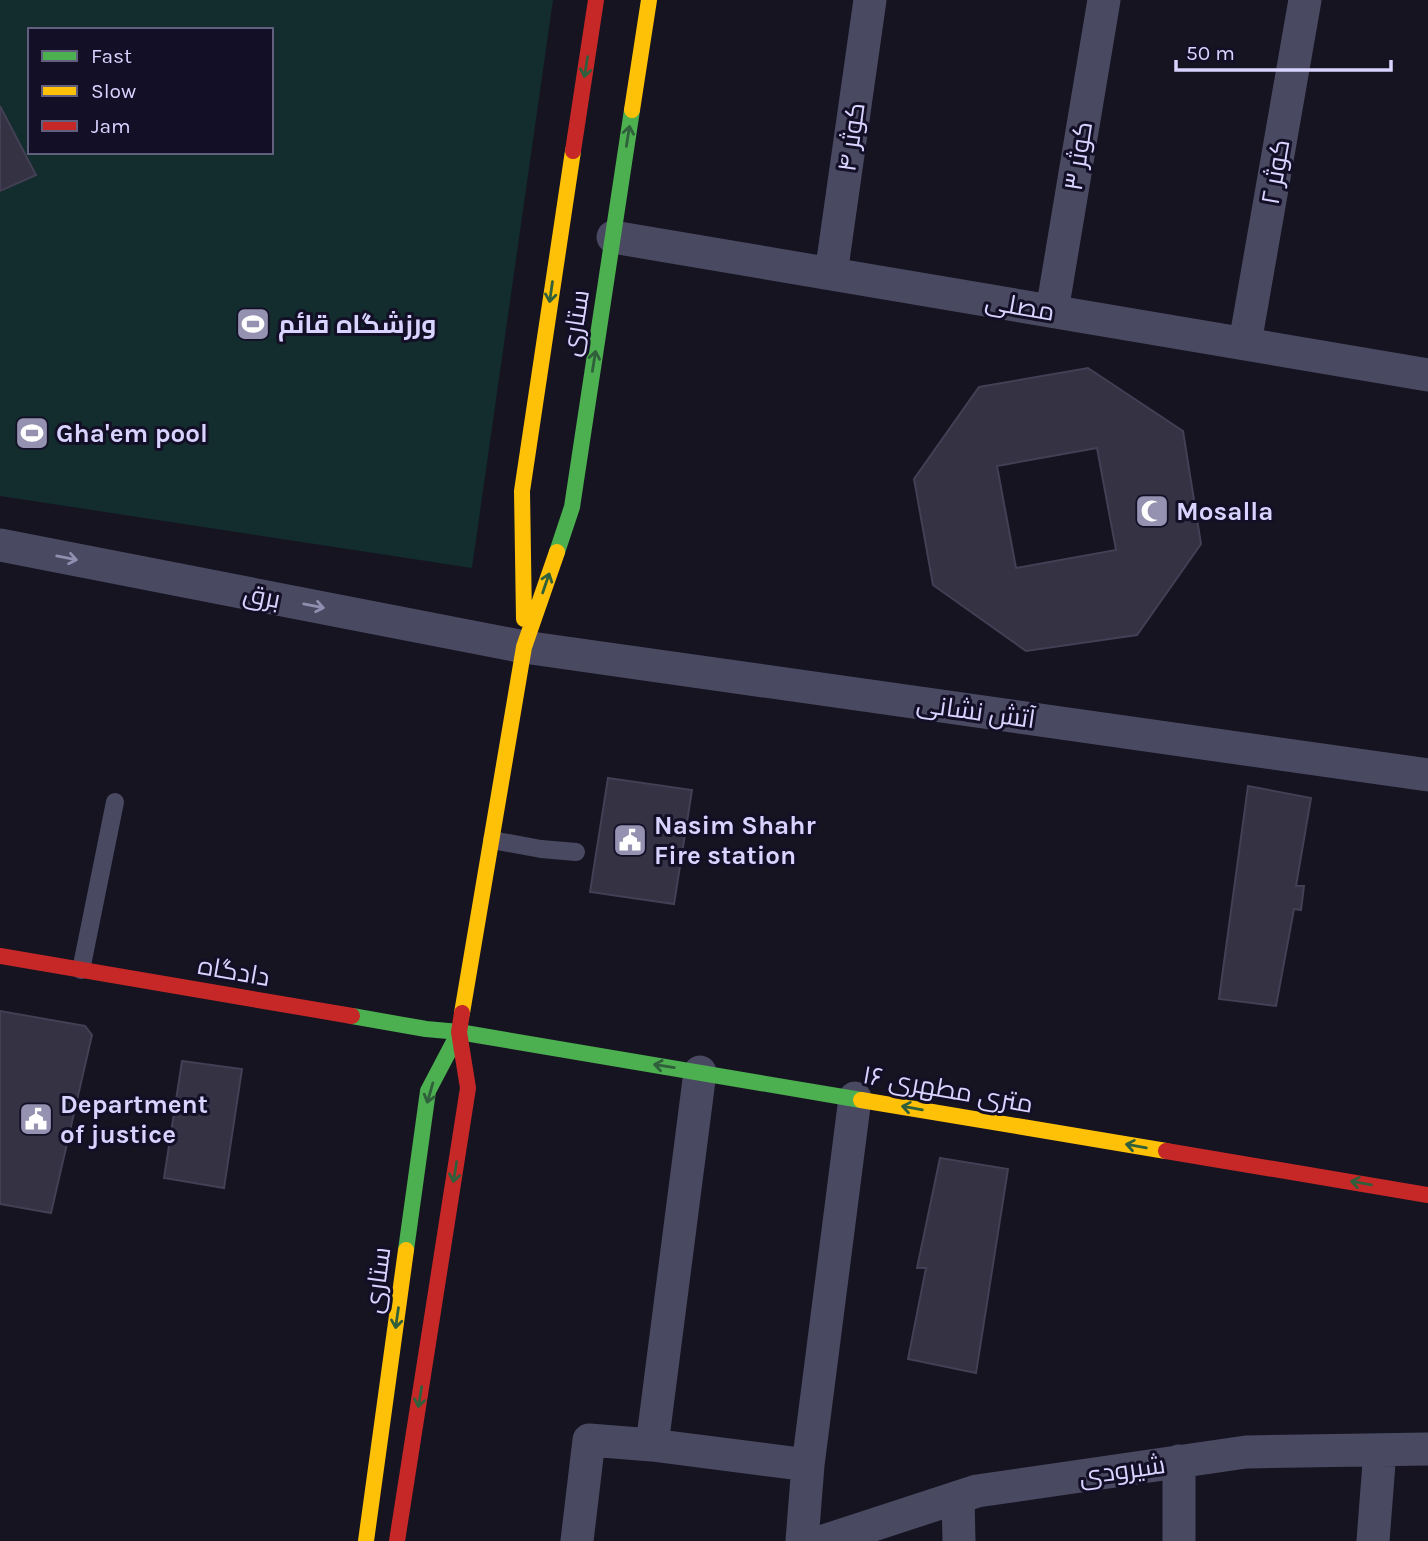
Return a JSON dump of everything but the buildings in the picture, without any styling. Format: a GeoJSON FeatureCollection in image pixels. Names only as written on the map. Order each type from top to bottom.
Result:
{"type":"FeatureCollection","features":[{"type":"Feature","properties":{"kind":"street","name":"ستاری"},"geometry":{"type":"LineString","coordinates":[[524,647],[522,492],[596,0]]}},
{"type":"Feature","properties":{"kind":"street","name":"ستاری"},"geometry":{"type":"LineString","coordinates":[[366,1541],[428,1091],[459,1032],[524,647],[572,507],[649,0]]}},
{"type":"Feature","properties":{"kind":"street","name":"کوثر ۴"},"geometry":{"type":"LineString","coordinates":[[831,274],[870,0]]}},
{"type":"Feature","properties":{"kind":"street","name":"کوثر ۳"},"geometry":{"type":"LineString","coordinates":[[1052,311],[1104,0]]}},
{"type":"Feature","properties":{"kind":"street","name":"کوثر ۲"},"geometry":{"type":"LineString","coordinates":[[1245,343],[1305,0]]}},
{"type":"Feature","properties":{"kind":"street","name":"مصلی"},"geometry":{"type":"LineString","coordinates":[[613,237],[1428,374]]}},
{"type":"Feature","properties":{"kind":"street","name":"برق"},"geometry":{"type":"LineString","coordinates":[[0,545],[524,647]]}},
{"type":"Feature","properties":{"kind":"street","name":"آتش نشانی"},"geometry":{"type":"LineString","coordinates":[[524,647],[1428,775]]}},
{"type":"Feature","properties":{"kind":"street","name":"دادگاه"},"geometry":{"type":"LineString","coordinates":[[0,956],[426,1029],[459,1032]]}},
{"type":"Feature","properties":{"kind":"street","name":"ستاری"},"geometry":{"type":"LineString","coordinates":[[397,1541],[468,1088],[459,1032]]}},
{"type":"Feature","properties":{"kind":"street","name":"۱۶ متری مطهری"},"geometry":{"type":"LineString","coordinates":[[459,1032],[1428,1195]]}},
{"type":"Feature","properties":{"kind":"street"},"geometry":{"type":"LineString","coordinates":[[652,1445],[700,1072]]}},
{"type":"Feature","properties":{"kind":"street"},"geometry":{"type":"LineString","coordinates":[[802,1541],[808,1465],[855,1098]]}},
{"type":"Feature","properties":{"kind":"street"},"geometry":{"type":"LineString","coordinates":[[577,1541],[589,1440],[652,1445],[808,1465]]}},
{"type":"Feature","properties":{"kind":"street","name":"شیرودی"},"geometry":{"type":"LineString","coordinates":[[824,1541],[977,1491],[1245,1452],[1428,1449]]}},
{"type":"Feature","properties":{"kind":"street"},"geometry":{"type":"LineString","coordinates":[[1373,1541],[1380,1450]]}},
{"type":"Feature","properties":{"kind":"street"},"geometry":{"type":"LineString","coordinates":[[1179,1461],[1179,1541]]}},
{"type":"Feature","properties":{"kind":"street"},"geometry":{"type":"LineString","coordinates":[[958,1497],[959,1541]]}},
{"type":"Feature","properties":{"kind":"lane"},"geometry":{"type":"LineString","coordinates":[[81,970],[115,802]]}},
{"type":"Feature","properties":{"kind":"lane"},"geometry":{"type":"LineString","coordinates":[[492,840],[576,852]]}},
{"type":"Feature","properties":{"kind":"green space","name":"ورزشگاه قائم"},"geometry":{"type":"Polygon","coordinates":[[[0,0],[553,0],[472,568],[0,496],[0,0]]]}},
{"type":"Feature","properties":{"kind":"traffic: fast"},"geometry":{"type":"LineString","coordinates":[[557,552],[572,507],[632,110]]}},
{"type":"Feature","properties":{"kind":"traffic: fast"},"geometry":{"type":"LineString","coordinates":[[352,1016],[861,1100]]}},
{"type":"Feature","properties":{"kind":"traffic: fast"},"geometry":{"type":"LineString","coordinates":[[406,1250],[428,1091],[459,1032]]}},
{"type":"Feature","properties":{"kind":"traffic: slow"},"geometry":{"type":"LineString","coordinates":[[632,110],[649,0]]}},
{"type":"Feature","properties":{"kind":"traffic: slow"},"geometry":{"type":"LineString","coordinates":[[524,619],[522,491],[573,151]]}},
{"type":"Feature","properties":{"kind":"traffic: slow"},"geometry":{"type":"LineString","coordinates":[[462,1013],[524,647],[557,552]]}},
{"type":"Feature","properties":{"kind":"traffic: slow"},"geometry":{"type":"LineString","coordinates":[[861,1100],[1166,1151]]}},
{"type":"Feature","properties":{"kind":"traffic: slow"},"geometry":{"type":"LineString","coordinates":[[366,1541],[406,1250]]}},
{"type":"Feature","properties":{"kind":"traffic: jam"},"geometry":{"type":"LineString","coordinates":[[573,151],[596,0]]}},
{"type":"Feature","properties":{"kind":"traffic: jam"},"geometry":{"type":"LineString","coordinates":[[0,956],[352,1016]]}},
{"type":"Feature","properties":{"kind":"traffic: jam"},"geometry":{"type":"LineString","coordinates":[[397,1541],[468,1088],[459,1032],[462,1013]]}},
{"type":"Feature","properties":{"kind":"traffic: jam"},"geometry":{"type":"LineString","coordinates":[[1166,1151],[1428,1195]]}},
{"type":"Feature","properties":{"kind":"place","name":"ورزشگاه قائم"},"geometry":{"type":"Point","coordinates":[253,324]}},
{"type":"Feature","properties":{"kind":"place","name":"Gha'em pool"},"geometry":{"type":"Point","coordinates":[32,433]}},
{"type":"Feature","properties":{"kind":"place","name":"Mosalla"},"geometry":{"type":"Point","coordinates":[1152,511]}},
{"type":"Feature","properties":{"kind":"place","name":"Nasim Shahr Fire station"},"geometry":{"type":"Point","coordinates":[630,840]}},
{"type":"Feature","properties":{"kind":"place","name":"Department of justice"},"geometry":{"type":"Point","coordinates":[36,1119]}}]}
